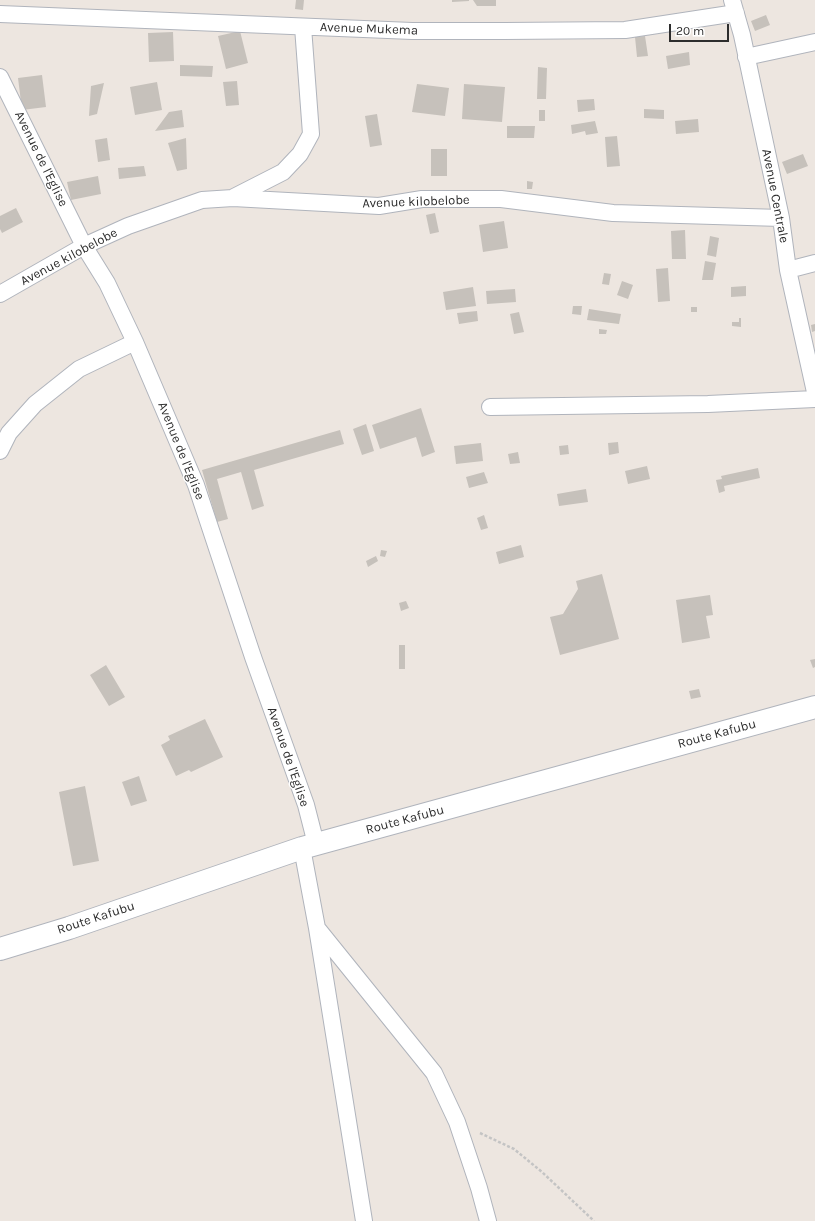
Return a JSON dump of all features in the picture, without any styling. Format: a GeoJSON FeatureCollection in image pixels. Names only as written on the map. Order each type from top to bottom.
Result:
{"type":"FeatureCollection","features":[{"type":"Feature","properties":{"kind":"main road","name":"Route Kafubu"},"geometry":{"type":"LineString","coordinates":[[0,949],[69,928],[309,846],[815,707]]}},
{"type":"Feature","properties":{"kind":"street","name":"Avenue Mukema"},"geometry":{"type":"LineString","coordinates":[[0,14],[412,31],[625,30],[734,6]]}},
{"type":"Feature","properties":{"kind":"street","name":"Avenue Centrale"},"geometry":{"type":"LineString","coordinates":[[734,6],[781,218],[788,270],[815,392]]}},
{"type":"Feature","properties":{"kind":"street"},"geometry":{"type":"LineString","coordinates":[[233,198],[283,172],[300,154],[311,134],[303,27]]}},
{"type":"Feature","properties":{"kind":"street"},"geometry":{"type":"LineString","coordinates":[[746,57],[815,42]]}},
{"type":"Feature","properties":{"kind":"street","name":"Avenue de l'Eglise"},"geometry":{"type":"LineString","coordinates":[[0,77],[7,105],[84,246],[107,283],[135,342],[196,485],[253,657],[306,805],[318,928],[364,1221]]}},
{"type":"Feature","properties":{"kind":"street","name":"Avenue kilobelobe"},"geometry":{"type":"LineString","coordinates":[[0,294],[84,246],[128,226],[202,200],[233,198],[378,206],[422,200],[501,199],[613,213],[781,218]]}},
{"type":"Feature","properties":{"kind":"street"},"geometry":{"type":"LineString","coordinates":[[788,270],[815,263]]}},
{"type":"Feature","properties":{"kind":"street"},"geometry":{"type":"LineString","coordinates":[[0,451],[9,433],[35,404],[78,369],[135,342]]}},
{"type":"Feature","properties":{"kind":"street"},"geometry":{"type":"LineString","coordinates":[[490,407],[708,404],[815,399]]}},
{"type":"Feature","properties":{"kind":"street"},"geometry":{"type":"LineString","coordinates":[[318,928],[434,1073],[456,1122],[479,1188],[488,1221]]}},
{"type":"Feature","properties":{"kind":"path"},"geometry":{"type":"LineString","coordinates":[[456,1122],[514,1149],[542,1172],[594,1221]]}},
{"type":"Feature","properties":{"kind":"building"},"geometry":{"type":"Polygon","coordinates":[[[296,0],[304,0],[303,10],[295,9],[296,0]]]}},
{"type":"Feature","properties":{"kind":"building"},"geometry":{"type":"Polygon","coordinates":[[[452,0],[469,0],[469,1],[452,2],[452,0]]]}},
{"type":"Feature","properties":{"kind":"building"},"geometry":{"type":"Polygon","coordinates":[[[473,0],[496,0],[496,6],[477,6],[473,0]]]}},
{"type":"Feature","properties":{"kind":"building"},"geometry":{"type":"Polygon","coordinates":[[[766,15],[770,25],[755,31],[751,21],[766,15]]]}},
{"type":"Feature","properties":{"kind":"building"},"geometry":{"type":"Polygon","coordinates":[[[240,31],[248,63],[226,69],[218,36],[240,31]]]}},
{"type":"Feature","properties":{"kind":"building"},"geometry":{"type":"Polygon","coordinates":[[[173,32],[174,61],[149,62],[148,33],[173,32]]]}},
{"type":"Feature","properties":{"kind":"building"},"geometry":{"type":"Polygon","coordinates":[[[645,36],[648,56],[637,57],[635,37],[645,36]]]}},
{"type":"Feature","properties":{"kind":"building"},"geometry":{"type":"Polygon","coordinates":[[[689,52],[690,65],[668,69],[666,56],[689,52]]]}},
{"type":"Feature","properties":{"kind":"building"},"geometry":{"type":"Polygon","coordinates":[[[180,65],[213,66],[212,77],[180,76],[180,65]]]}},
{"type":"Feature","properties":{"kind":"building"},"geometry":{"type":"Polygon","coordinates":[[[538,67],[547,68],[546,99],[537,99],[538,67]]]}},
{"type":"Feature","properties":{"kind":"building"},"geometry":{"type":"Polygon","coordinates":[[[42,75],[46,107],[22,110],[18,78],[42,75]]]}},
{"type":"Feature","properties":{"kind":"building"},"geometry":{"type":"Polygon","coordinates":[[[237,81],[239,105],[226,106],[223,82],[237,81]]]}},
{"type":"Feature","properties":{"kind":"building"},"geometry":{"type":"Polygon","coordinates":[[[157,82],[162,110],[135,115],[130,87],[157,82]]]}},
{"type":"Feature","properties":{"kind":"building"},"geometry":{"type":"Polygon","coordinates":[[[104,83],[97,114],[89,116],[91,86],[104,83]]]}},
{"type":"Feature","properties":{"kind":"building"},"geometry":{"type":"Polygon","coordinates":[[[417,84],[449,88],[445,116],[412,112],[417,84]]]}},
{"type":"Feature","properties":{"kind":"building"},"geometry":{"type":"Polygon","coordinates":[[[464,84],[505,87],[502,122],[462,119],[464,84]]]}},
{"type":"Feature","properties":{"kind":"building"},"geometry":{"type":"Polygon","coordinates":[[[594,99],[595,110],[578,112],[577,100],[594,99]]]}},
{"type":"Feature","properties":{"kind":"building"},"geometry":{"type":"Polygon","coordinates":[[[644,109],[664,110],[664,119],[644,118],[644,109]]]}},
{"type":"Feature","properties":{"kind":"building"},"geometry":{"type":"Polygon","coordinates":[[[182,110],[184,127],[155,131],[169,112],[182,110]]]}},
{"type":"Feature","properties":{"kind":"building"},"geometry":{"type":"Polygon","coordinates":[[[539,110],[545,110],[545,121],[539,121],[539,110]]]}},
{"type":"Feature","properties":{"kind":"building"},"geometry":{"type":"Polygon","coordinates":[[[377,114],[382,145],[370,147],[365,116],[377,114]]]}},
{"type":"Feature","properties":{"kind":"building"},"geometry":{"type":"Polygon","coordinates":[[[698,119],[699,132],[676,134],[675,121],[698,119]]]}},
{"type":"Feature","properties":{"kind":"building"},"geometry":{"type":"Polygon","coordinates":[[[595,121],[598,133],[586,135],[585,131],[572,134],[571,125],[595,121]]]}},
{"type":"Feature","properties":{"kind":"building"},"geometry":{"type":"Polygon","coordinates":[[[507,126],[535,126],[534,138],[507,138],[507,126]]]}},
{"type":"Feature","properties":{"kind":"building"},"geometry":{"type":"Polygon","coordinates":[[[617,136],[620,166],[607,167],[605,137],[617,136]]]}},
{"type":"Feature","properties":{"kind":"building"},"geometry":{"type":"Polygon","coordinates":[[[107,138],[110,160],[98,162],[95,140],[107,138]]]}},
{"type":"Feature","properties":{"kind":"building"},"geometry":{"type":"Polygon","coordinates":[[[186,138],[187,169],[177,171],[168,143],[186,138]]]}},
{"type":"Feature","properties":{"kind":"building"},"geometry":{"type":"Polygon","coordinates":[[[431,149],[447,149],[447,176],[431,176],[431,149]]]}},
{"type":"Feature","properties":{"kind":"building"},"geometry":{"type":"Polygon","coordinates":[[[803,154],[808,166],[787,174],[782,162],[803,154]]]}},
{"type":"Feature","properties":{"kind":"building"},"geometry":{"type":"Polygon","coordinates":[[[144,166],[146,176],[119,179],[118,168],[144,166]]]}},
{"type":"Feature","properties":{"kind":"building"},"geometry":{"type":"Polygon","coordinates":[[[98,176],[101,194],[71,200],[67,182],[98,176]]]}},
{"type":"Feature","properties":{"kind":"building"},"geometry":{"type":"Polygon","coordinates":[[[527,181],[533,182],[532,189],[527,189],[527,181]]]}},
{"type":"Feature","properties":{"kind":"building"},"geometry":{"type":"Polygon","coordinates":[[[16,208],[23,222],[2,233],[0,229],[0,216],[16,208]]]}},
{"type":"Feature","properties":{"kind":"building"},"geometry":{"type":"Polygon","coordinates":[[[435,213],[439,232],[430,234],[426,215],[435,213]]]}},
{"type":"Feature","properties":{"kind":"building"},"geometry":{"type":"Polygon","coordinates":[[[504,221],[508,248],[483,252],[479,225],[504,221]]]}},
{"type":"Feature","properties":{"kind":"building"},"geometry":{"type":"Polygon","coordinates":[[[685,230],[686,259],[672,259],[671,231],[685,230]]]}},
{"type":"Feature","properties":{"kind":"building"},"geometry":{"type":"Polygon","coordinates":[[[710,236],[719,238],[716,257],[707,255],[710,236]]]}},
{"type":"Feature","properties":{"kind":"building"},"geometry":{"type":"Polygon","coordinates":[[[705,261],[716,263],[713,280],[702,280],[705,261]]]}},
{"type":"Feature","properties":{"kind":"building"},"geometry":{"type":"Polygon","coordinates":[[[668,268],[670,301],[658,302],[656,269],[668,268]]]}},
{"type":"Feature","properties":{"kind":"building"},"geometry":{"type":"Polygon","coordinates":[[[604,273],[611,274],[609,285],[602,284],[604,273]]]}},
{"type":"Feature","properties":{"kind":"building"},"geometry":{"type":"Polygon","coordinates":[[[622,281],[633,285],[628,299],[617,295],[622,281]]]}},
{"type":"Feature","properties":{"kind":"building"},"geometry":{"type":"Polygon","coordinates":[[[746,286],[746,296],[731,297],[731,287],[746,286]]]}},
{"type":"Feature","properties":{"kind":"building"},"geometry":{"type":"Polygon","coordinates":[[[473,287],[476,306],[446,310],[443,292],[473,287]]]}},
{"type":"Feature","properties":{"kind":"building"},"geometry":{"type":"Polygon","coordinates":[[[515,289],[516,302],[487,304],[486,291],[515,289]]]}},
{"type":"Feature","properties":{"kind":"building"},"geometry":{"type":"Polygon","coordinates":[[[573,306],[582,306],[581,315],[572,314],[573,306]]]}},
{"type":"Feature","properties":{"kind":"building"},"geometry":{"type":"Polygon","coordinates":[[[691,307],[697,307],[697,312],[691,312],[691,307]]]}},
{"type":"Feature","properties":{"kind":"building"},"geometry":{"type":"Polygon","coordinates":[[[589,309],[621,314],[619,324],[587,320],[589,309]]]}},
{"type":"Feature","properties":{"kind":"building"},"geometry":{"type":"Polygon","coordinates":[[[477,311],[478,321],[459,324],[457,313],[477,311]]]}},
{"type":"Feature","properties":{"kind":"building"},"geometry":{"type":"Polygon","coordinates":[[[519,312],[524,332],[514,334],[510,314],[519,312]]]}},
{"type":"Feature","properties":{"kind":"building"},"geometry":{"type":"Polygon","coordinates":[[[739,318],[741,318],[741,327],[732,326],[732,322],[739,322],[739,318]]]}},
{"type":"Feature","properties":{"kind":"building"},"geometry":{"type":"Polygon","coordinates":[[[815,324],[815,331],[812,332],[811,325],[815,324]]]}},
{"type":"Feature","properties":{"kind":"building"},"geometry":{"type":"Polygon","coordinates":[[[599,329],[607,330],[606,334],[599,334],[599,329]]]}},
{"type":"Feature","properties":{"kind":"building"},"geometry":{"type":"Polygon","coordinates":[[[421,408],[435,452],[422,457],[416,437],[380,449],[372,425],[421,408]]]}},
{"type":"Feature","properties":{"kind":"building"},"geometry":{"type":"Polygon","coordinates":[[[366,424],[374,451],[362,455],[353,429],[366,424]]]}},
{"type":"Feature","properties":{"kind":"building"},"geometry":{"type":"Polygon","coordinates":[[[340,430],[344,444],[254,470],[264,506],[252,510],[241,472],[217,479],[228,519],[217,522],[202,470],[340,430]]]}},
{"type":"Feature","properties":{"kind":"building"},"geometry":{"type":"Polygon","coordinates":[[[618,442],[619,453],[609,455],[608,443],[618,442]]]}},
{"type":"Feature","properties":{"kind":"building"},"geometry":{"type":"Polygon","coordinates":[[[481,443],[483,461],[456,464],[454,446],[481,443]]]}},
{"type":"Feature","properties":{"kind":"building"},"geometry":{"type":"Polygon","coordinates":[[[568,445],[569,454],[560,455],[559,446],[568,445]]]}},
{"type":"Feature","properties":{"kind":"building"},"geometry":{"type":"Polygon","coordinates":[[[518,452],[520,463],[510,464],[508,454],[518,452]]]}},
{"type":"Feature","properties":{"kind":"building"},"geometry":{"type":"Polygon","coordinates":[[[647,466],[650,479],[628,484],[625,471],[647,466]]]}},
{"type":"Feature","properties":{"kind":"building"},"geometry":{"type":"Polygon","coordinates":[[[758,468],[760,478],[724,486],[725,491],[719,493],[716,480],[722,479],[721,476],[758,468]]]}},
{"type":"Feature","properties":{"kind":"building"},"geometry":{"type":"Polygon","coordinates":[[[484,472],[488,483],[469,488],[466,477],[484,472]]]}},
{"type":"Feature","properties":{"kind":"building"},"geometry":{"type":"Polygon","coordinates":[[[586,489],[588,502],[559,506],[557,494],[586,489]]]}},
{"type":"Feature","properties":{"kind":"building"},"geometry":{"type":"Polygon","coordinates":[[[484,515],[488,528],[481,530],[477,518],[484,515]]]}},
{"type":"Feature","properties":{"kind":"building"},"geometry":{"type":"Polygon","coordinates":[[[521,545],[524,557],[499,564],[496,552],[521,545]]]}},
{"type":"Feature","properties":{"kind":"building"},"geometry":{"type":"Polygon","coordinates":[[[381,550],[387,551],[385,557],[380,556],[381,550]]]}},
{"type":"Feature","properties":{"kind":"building"},"geometry":{"type":"Polygon","coordinates":[[[376,556],[378,561],[368,567],[366,561],[376,556]]]}},
{"type":"Feature","properties":{"kind":"building"},"geometry":{"type":"Polygon","coordinates":[[[602,574],[619,639],[560,655],[550,617],[563,614],[578,589],[576,581],[602,574]]]}},
{"type":"Feature","properties":{"kind":"building"},"geometry":{"type":"Polygon","coordinates":[[[710,595],[713,615],[706,616],[710,638],[682,643],[676,600],[710,595]]]}},
{"type":"Feature","properties":{"kind":"building"},"geometry":{"type":"Polygon","coordinates":[[[406,601],[409,608],[401,611],[399,603],[406,601]]]}},
{"type":"Feature","properties":{"kind":"building"},"geometry":{"type":"Polygon","coordinates":[[[399,645],[405,645],[405,669],[399,669],[399,645]]]}},
{"type":"Feature","properties":{"kind":"building"},"geometry":{"type":"Polygon","coordinates":[[[815,659],[815,667],[813,668],[810,660],[815,659]]]}},
{"type":"Feature","properties":{"kind":"building"},"geometry":{"type":"Polygon","coordinates":[[[106,665],[125,697],[109,706],[90,675],[106,665]]]}},
{"type":"Feature","properties":{"kind":"building"},"geometry":{"type":"Polygon","coordinates":[[[699,689],[701,697],[691,699],[689,691],[699,689]]]}},
{"type":"Feature","properties":{"kind":"building"},"geometry":{"type":"Polygon","coordinates":[[[205,719],[223,757],[191,772],[189,770],[176,776],[161,745],[170,740],[168,736],[205,719]]]}},
{"type":"Feature","properties":{"kind":"building"},"geometry":{"type":"Polygon","coordinates":[[[139,776],[147,801],[131,806],[122,782],[139,776]]]}},
{"type":"Feature","properties":{"kind":"building"},"geometry":{"type":"Polygon","coordinates":[[[85,786],[99,861],[73,866],[59,792],[85,786]]]}}]}
